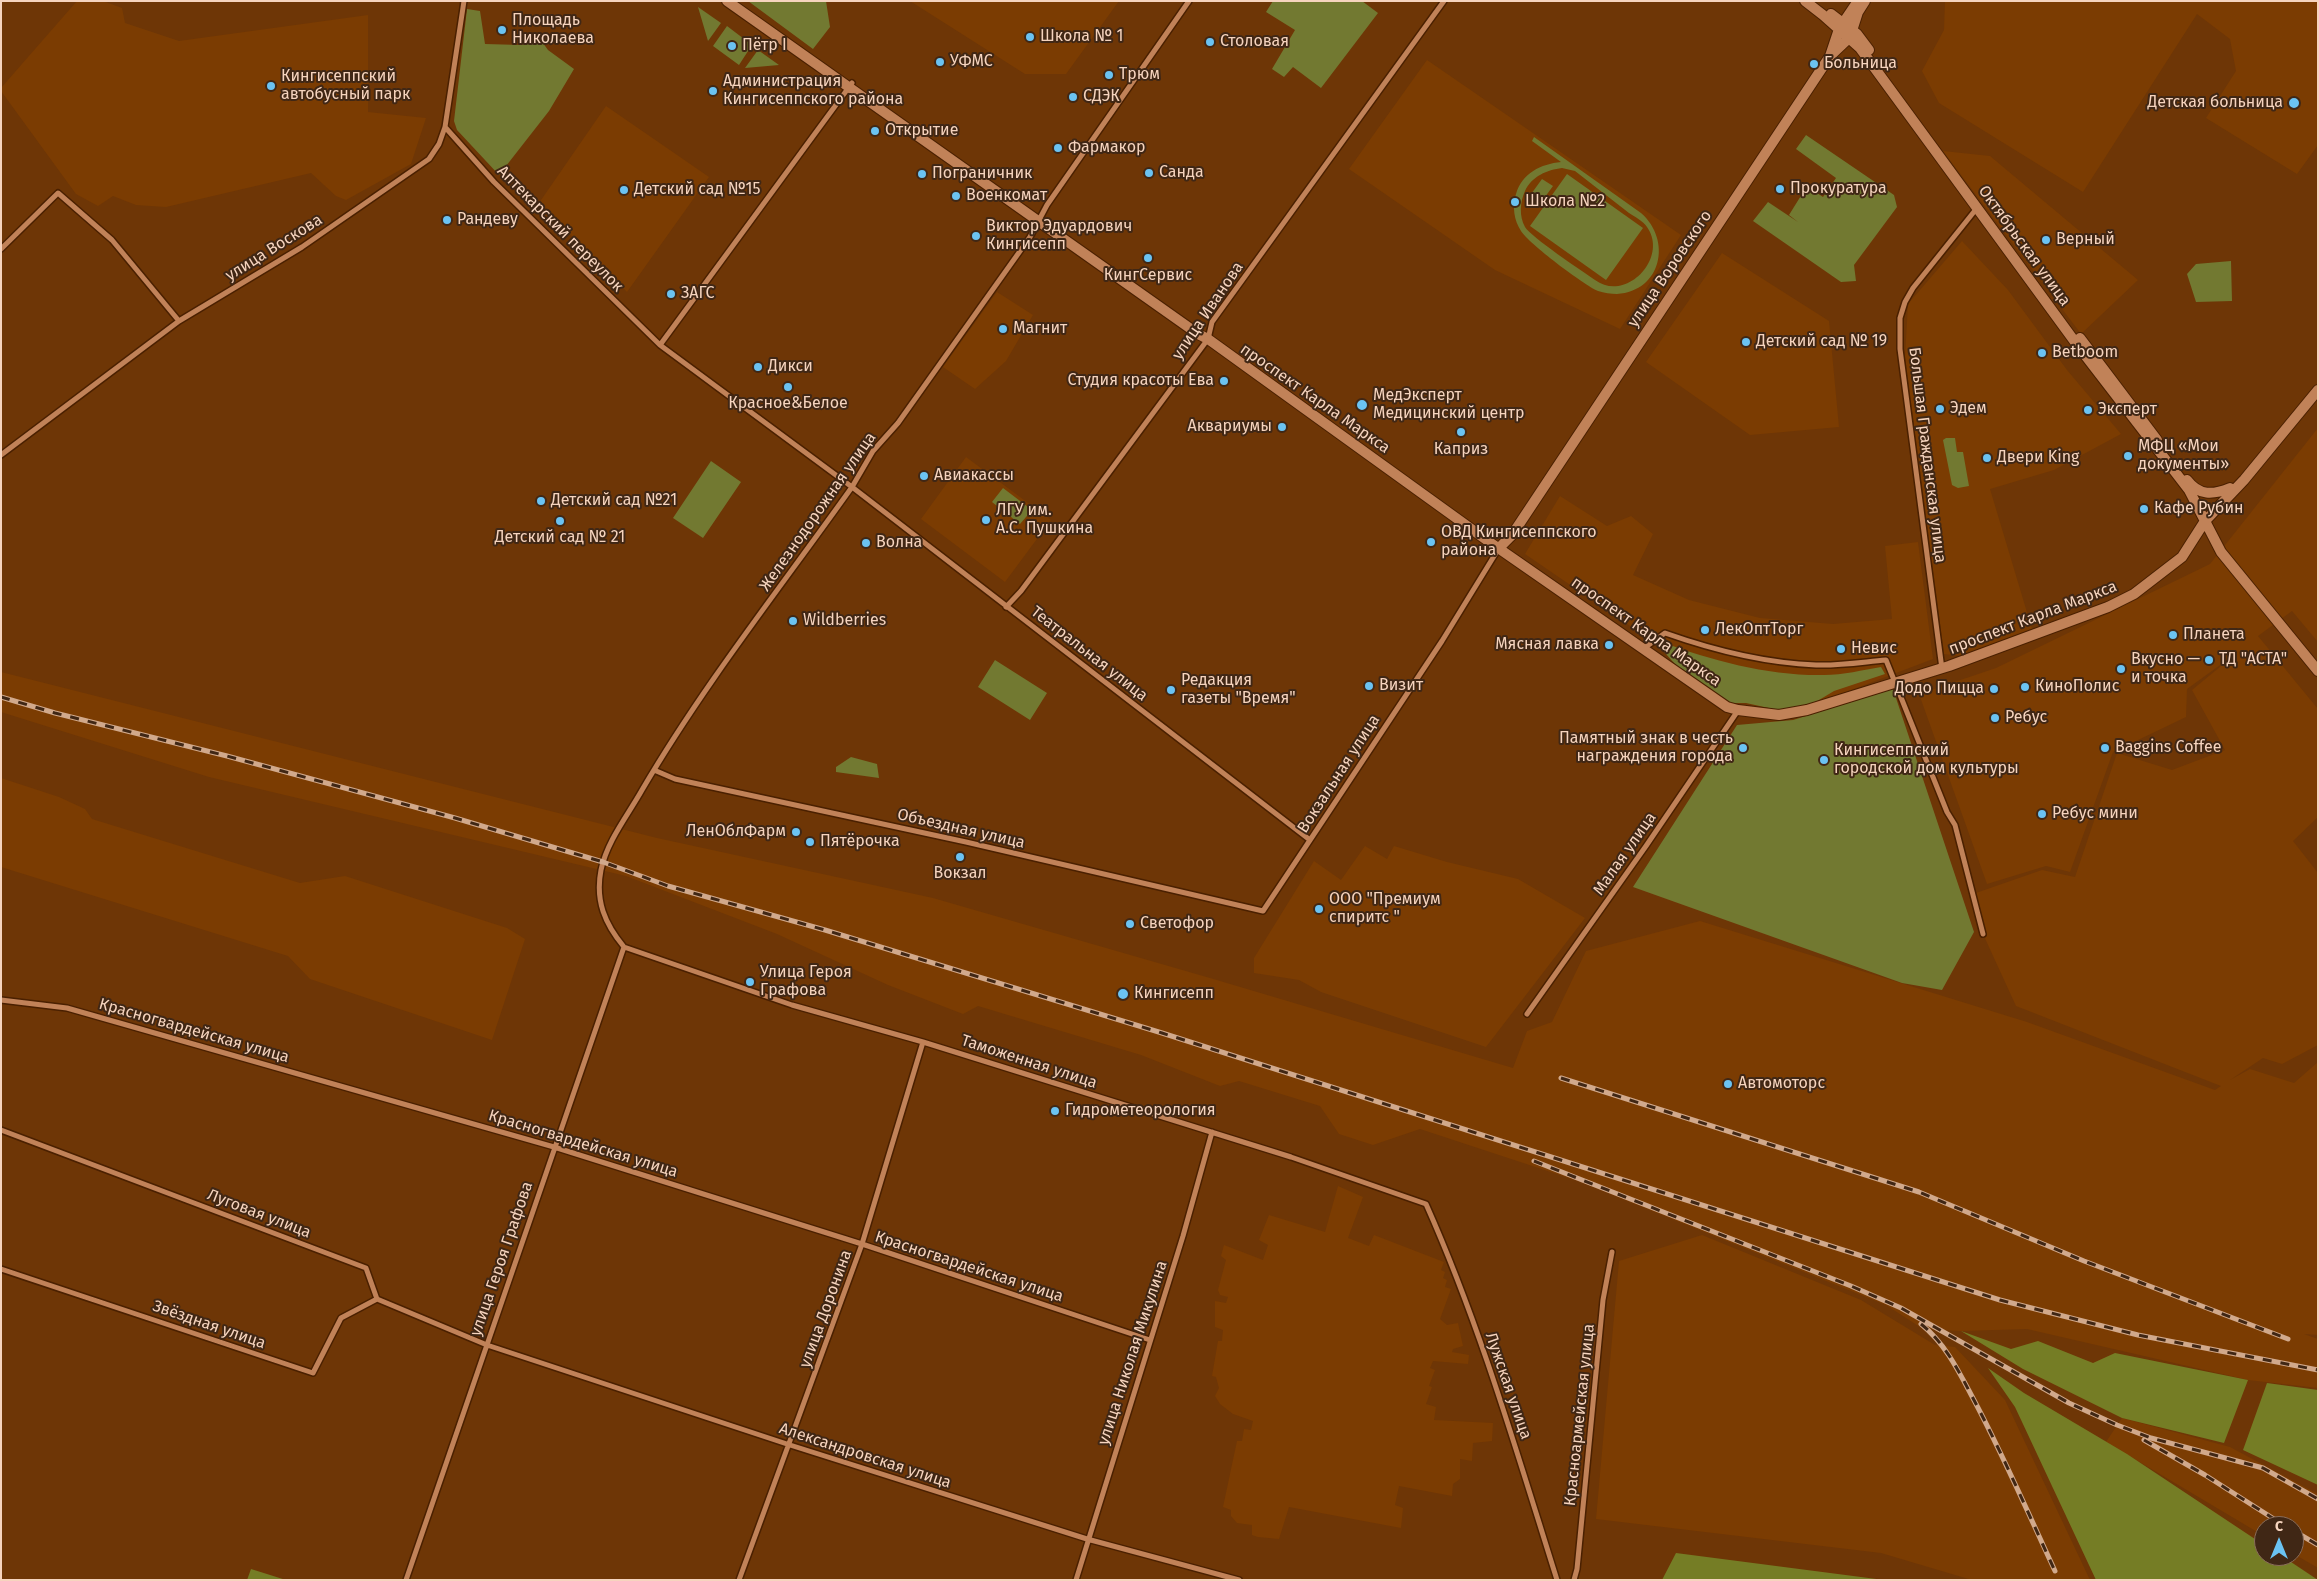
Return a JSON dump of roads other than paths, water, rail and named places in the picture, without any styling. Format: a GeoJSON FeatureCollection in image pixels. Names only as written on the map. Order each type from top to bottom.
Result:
{"type":"FeatureCollection","features":[{"type":"Feature","properties":{"kind":"main road","name":"проспект Карла Маркса"},"geometry":{"type":"LineString","coordinates":[[727,1],[851,85],[1727,706],[1779,714],[1807,710],[1942,666],[2108,607],[2134,594],[2182,558],[2204,519],[2244,480],[2318,390]]}},
{"type":"Feature","properties":{"kind":"main road"},"geometry":{"type":"LineString","coordinates":[[736,1],[851,85]]}},
{"type":"Feature","properties":{"kind":"main road","name":"Октябрьская улица"},"geometry":{"type":"LineString","coordinates":[[1805,1],[1846,30],[1860,48],[2100,376],[2189,490],[2221,552],[2318,671]]}},
{"type":"Feature","properties":{"kind":"main road"},"geometry":{"type":"LineString","coordinates":[[1814,1],[1846,30],[1857,34],[1945,156],[2190,484],[2194,488],[2215,494],[2230,488]]}},
{"type":"Feature","properties":{"kind":"main road","name":"улица Воровского"},"geometry":{"type":"LineString","coordinates":[[1501,546],[1512,535],[1830,56],[1846,30],[1858,1]]}},
{"type":"Feature","properties":{"kind":"main road"},"geometry":{"type":"LineString","coordinates":[[1846,30],[1866,1]]}},
{"type":"Feature","properties":{"kind":"main road"},"geometry":{"type":"LineString","coordinates":[[2204,519],[2318,384]]}},
{"type":"Feature","properties":{"kind":"street","name":"улица Воскова"},"geometry":{"type":"LineString","coordinates":[[1,455],[179,322],[302,248],[429,159],[439,144],[445,127],[464,1]]}},
{"type":"Feature","properties":{"kind":"street","name":"Железнодорожная улица"},"geometry":{"type":"LineString","coordinates":[[624,947],[609,929],[600,904],[601,873],[613,840],[654,770],[700,700],[852,487],[873,450],[898,423],[1030,237],[1039,219],[1189,1]]}},
{"type":"Feature","properties":{"kind":"street","name":"улица Иванова"},"geometry":{"type":"LineString","coordinates":[[1006,606],[1021,591],[1208,337],[1212,322],[1444,1]]}},
{"type":"Feature","properties":{"kind":"street"},"geometry":{"type":"LineString","coordinates":[[660,345],[851,85]]}},
{"type":"Feature","properties":{"kind":"street","name":"Аптекарский переулок"},"geometry":{"type":"LineString","coordinates":[[445,127],[494,182],[660,345],[852,487]]}},
{"type":"Feature","properties":{"kind":"street"},"geometry":{"type":"LineString","coordinates":[[1,249],[58,193],[112,240],[179,322]]}},
{"type":"Feature","properties":{"kind":"street","name":"Большая Гражданская улица"},"geometry":{"type":"LineString","coordinates":[[1942,666],[1900,349],[1900,318],[1913,288],[1977,208]]}},
{"type":"Feature","properties":{"kind":"street","name":"Театральная улица"},"geometry":{"type":"LineString","coordinates":[[852,487],[1310,840]]}},
{"type":"Feature","properties":{"kind":"street","name":"Вокзальная улица"},"geometry":{"type":"LineString","coordinates":[[1263,912],[1442,641],[1501,546]]}},
{"type":"Feature","properties":{"kind":"street"},"geometry":{"type":"LineString","coordinates":[[1644,648],[1665,633],[1697,644],[1755,658],[1817,665],[1886,660],[1947,812],[1955,825],[1983,934]]}},
{"type":"Feature","properties":{"kind":"street","name":"Малая улица"},"geometry":{"type":"LineString","coordinates":[[1527,1014],[1646,846],[1739,708]]}},
{"type":"Feature","properties":{"kind":"street","name":"Объездная улица"},"geometry":{"type":"LineString","coordinates":[[654,770],[675,779],[957,840],[1263,912]]}},
{"type":"Feature","properties":{"kind":"street","name":"Таможенная улица"},"geometry":{"type":"LineString","coordinates":[[624,947],[792,1005],[923,1042],[1212,1132],[1348,1176],[1426,1204]]}},
{"type":"Feature","properties":{"kind":"street","name":"улица Героя Графова"},"geometry":{"type":"LineString","coordinates":[[406,1580],[624,947]]}},
{"type":"Feature","properties":{"kind":"street","name":"Красногвардейская улица"},"geometry":{"type":"LineString","coordinates":[[1,1000],[67,1008],[554,1146],[862,1244],[1150,1340]]}},
{"type":"Feature","properties":{"kind":"street","name":"улица Доронина"},"geometry":{"type":"LineString","coordinates":[[739,1580],[862,1244],[923,1042]]}},
{"type":"Feature","properties":{"kind":"street","name":"Луговая улица"},"geometry":{"type":"LineString","coordinates":[[1,1130],[366,1268],[377,1300]]}},
{"type":"Feature","properties":{"kind":"street","name":"улица Николая Микулина"},"geometry":{"type":"LineString","coordinates":[[1076,1580],[1087,1539],[1183,1236],[1212,1132]]}},
{"type":"Feature","properties":{"kind":"street","name":"Лужская улица"},"geometry":{"type":"LineString","coordinates":[[1426,1204],[1452,1262],[1510,1431],[1557,1580]]}},
{"type":"Feature","properties":{"kind":"street","name":"Красноармейская улица"},"geometry":{"type":"LineString","coordinates":[[1574,1580],[1577,1569],[1603,1300],[1612,1252]]}},
{"type":"Feature","properties":{"kind":"street","name":"Звёздная улица"},"geometry":{"type":"LineString","coordinates":[[1,1269],[313,1373],[341,1318],[377,1300]]}},
{"type":"Feature","properties":{"kind":"street"},"geometry":{"type":"LineString","coordinates":[[377,1300],[486,1345]]}},
{"type":"Feature","properties":{"kind":"street","name":"Александровская улица"},"geometry":{"type":"LineString","coordinates":[[486,1345],[790,1445],[1087,1539],[1239,1580]]}},
{"type":"Feature","properties":{"kind":"railway"},"geometry":{"type":"LineString","coordinates":[[1,697],[55,713],[227,756],[455,818],[603,862],[668,886],[825,930],[1162,1033],[2000,1300],[2138,1335],[2318,1370]]}},
{"type":"Feature","properties":{"kind":"railway"},"geometry":{"type":"LineString","coordinates":[[1561,1078],[1919,1192],[2084,1261],[2288,1339]]}},
{"type":"Feature","properties":{"kind":"railway"},"geometry":{"type":"LineString","coordinates":[[1534,1161],[1851,1286],[1901,1308],[2069,1403],[2117,1425],[2151,1438],[2263,1468],[2318,1499]]}},
{"type":"Feature","properties":{"kind":"railway"},"geometry":{"type":"LineString","coordinates":[[1921,1324],[1946,1351],[1964,1381],[1996,1444],[2055,1571]]}},
{"type":"Feature","properties":{"kind":"railway"},"geometry":{"type":"LineString","coordinates":[[2144,1440],[2205,1475],[2269,1516]]}},
{"type":"Feature","properties":{"kind":"railway"},"geometry":{"type":"LineString","coordinates":[[2304,1537],[2318,1545]]}},
{"type":"Feature","properties":{"kind":"place","name":"Площадь Николаева"},"geometry":{"type":"Point","coordinates":[502,30]}},
{"type":"Feature","properties":{"kind":"place","name":"Школа № 1"},"geometry":{"type":"Point","coordinates":[1030,37]}},
{"type":"Feature","properties":{"kind":"place","name":"Столовая"},"geometry":{"type":"Point","coordinates":[1210,42]}},
{"type":"Feature","properties":{"kind":"place","name":"Пётр I"},"geometry":{"type":"Point","coordinates":[732,46]}},
{"type":"Feature","properties":{"kind":"place","name":"УФМС"},"geometry":{"type":"Point","coordinates":[940,62]}},
{"type":"Feature","properties":{"kind":"place","name":"Больница"},"geometry":{"type":"Point","coordinates":[1814,64]}},
{"type":"Feature","properties":{"kind":"place","name":"Трюм"},"geometry":{"type":"Point","coordinates":[1109,75]}},
{"type":"Feature","properties":{"kind":"place","name":"Кингисеппский автобусный парк"},"geometry":{"type":"Point","coordinates":[271,86]}},
{"type":"Feature","properties":{"kind":"place","name":"Администрация Кингисеппского района"},"geometry":{"type":"Point","coordinates":[713,91]}},
{"type":"Feature","properties":{"kind":"place","name":"СДЭК"},"geometry":{"type":"Point","coordinates":[1073,97]}},
{"type":"Feature","properties":{"kind":"place","name":"Детская больница"},"geometry":{"type":"Point","coordinates":[2294,103]}},
{"type":"Feature","properties":{"kind":"place","name":"Открытие"},"geometry":{"type":"Point","coordinates":[875,131]}},
{"type":"Feature","properties":{"kind":"place","name":"Фармакор"},"geometry":{"type":"Point","coordinates":[1058,148]}},
{"type":"Feature","properties":{"kind":"place","name":"Санда"},"geometry":{"type":"Point","coordinates":[1149,173]}},
{"type":"Feature","properties":{"kind":"place","name":"Пограничник"},"geometry":{"type":"Point","coordinates":[922,174]}},
{"type":"Feature","properties":{"kind":"place","name":"Прокуратура"},"geometry":{"type":"Point","coordinates":[1780,189]}},
{"type":"Feature","properties":{"kind":"place","name":"Детский сад №15"},"geometry":{"type":"Point","coordinates":[624,190]}},
{"type":"Feature","properties":{"kind":"place","name":"Военкомат"},"geometry":{"type":"Point","coordinates":[956,196]}},
{"type":"Feature","properties":{"kind":"place","name":"Школа №2"},"geometry":{"type":"Point","coordinates":[1515,202]}},
{"type":"Feature","properties":{"kind":"place","name":"Рандеву"},"geometry":{"type":"Point","coordinates":[447,220]}},
{"type":"Feature","properties":{"kind":"place","name":"Виктор Эдуардович Кингисепп"},"geometry":{"type":"Point","coordinates":[976,236]}},
{"type":"Feature","properties":{"kind":"place","name":"Верный"},"geometry":{"type":"Point","coordinates":[2046,240]}},
{"type":"Feature","properties":{"kind":"place","name":"КингСервис"},"geometry":{"type":"Point","coordinates":[1148,258]}},
{"type":"Feature","properties":{"kind":"place","name":"ЗАГС"},"geometry":{"type":"Point","coordinates":[671,294]}},
{"type":"Feature","properties":{"kind":"place","name":"Магнит"},"geometry":{"type":"Point","coordinates":[1003,329]}},
{"type":"Feature","properties":{"kind":"place","name":"Детский сад № 19"},"geometry":{"type":"Point","coordinates":[1746,342]}},
{"type":"Feature","properties":{"kind":"place","name":"Betboom"},"geometry":{"type":"Point","coordinates":[2042,353]}},
{"type":"Feature","properties":{"kind":"place","name":"Дикси"},"geometry":{"type":"Point","coordinates":[758,367]}},
{"type":"Feature","properties":{"kind":"place","name":"Студия красоты Ева"},"geometry":{"type":"Point","coordinates":[1224,381]}},
{"type":"Feature","properties":{"kind":"place","name":"Красное&Белое"},"geometry":{"type":"Point","coordinates":[788,387]}},
{"type":"Feature","properties":{"kind":"place","name":"МедЭксперт Медицинский центр"},"geometry":{"type":"Point","coordinates":[1362,405]}},
{"type":"Feature","properties":{"kind":"place","name":"Эдем"},"geometry":{"type":"Point","coordinates":[1940,409]}},
{"type":"Feature","properties":{"kind":"place","name":"Эксперт"},"geometry":{"type":"Point","coordinates":[2088,410]}},
{"type":"Feature","properties":{"kind":"place","name":"Аквариумы"},"geometry":{"type":"Point","coordinates":[1282,427]}},
{"type":"Feature","properties":{"kind":"place","name":"Каприз"},"geometry":{"type":"Point","coordinates":[1461,432]}},
{"type":"Feature","properties":{"kind":"place","name":"МФЦ «Мои документы»"},"geometry":{"type":"Point","coordinates":[2128,456]}},
{"type":"Feature","properties":{"kind":"place","name":"Двери King"},"geometry":{"type":"Point","coordinates":[1987,458]}},
{"type":"Feature","properties":{"kind":"place","name":"Авиакассы"},"geometry":{"type":"Point","coordinates":[924,476]}},
{"type":"Feature","properties":{"kind":"place","name":"Детский сад №21"},"geometry":{"type":"Point","coordinates":[541,501]}},
{"type":"Feature","properties":{"kind":"place","name":"Кафе Рубин"},"geometry":{"type":"Point","coordinates":[2144,509]}},
{"type":"Feature","properties":{"kind":"place","name":"ЛГУ им. А.С. Пушкина"},"geometry":{"type":"Point","coordinates":[986,520]}},
{"type":"Feature","properties":{"kind":"place","name":"Детский сад № 21"},"geometry":{"type":"Point","coordinates":[560,521]}},
{"type":"Feature","properties":{"kind":"place","name":"ОВД Кингисеппского района"},"geometry":{"type":"Point","coordinates":[1431,542]}},
{"type":"Feature","properties":{"kind":"place","name":"Волна"},"geometry":{"type":"Point","coordinates":[866,543]}},
{"type":"Feature","properties":{"kind":"place","name":"Wildberries"},"geometry":{"type":"Point","coordinates":[793,621]}},
{"type":"Feature","properties":{"kind":"place","name":"ЛекОптТорг"},"geometry":{"type":"Point","coordinates":[1705,630]}},
{"type":"Feature","properties":{"kind":"place","name":"Планета"},"geometry":{"type":"Point","coordinates":[2173,635]}},
{"type":"Feature","properties":{"kind":"place","name":"Мясная лавка"},"geometry":{"type":"Point","coordinates":[1609,645]}},
{"type":"Feature","properties":{"kind":"place","name":"Невис"},"geometry":{"type":"Point","coordinates":[1841,649]}},
{"type":"Feature","properties":{"kind":"place","name":"ТД \"АСТА\""},"geometry":{"type":"Point","coordinates":[2209,660]}},
{"type":"Feature","properties":{"kind":"place","name":"Вкусно — и точка"},"geometry":{"type":"Point","coordinates":[2121,669]}},
{"type":"Feature","properties":{"kind":"place","name":"Визит"},"geometry":{"type":"Point","coordinates":[1369,686]}},
{"type":"Feature","properties":{"kind":"place","name":"КиноПолис"},"geometry":{"type":"Point","coordinates":[2025,687]}},
{"type":"Feature","properties":{"kind":"place","name":"Додо Пицца"},"geometry":{"type":"Point","coordinates":[1994,689]}},
{"type":"Feature","properties":{"kind":"place","name":"Редакция газеты \"Время\""},"geometry":{"type":"Point","coordinates":[1171,690]}},
{"type":"Feature","properties":{"kind":"place","name":"Ребус"},"geometry":{"type":"Point","coordinates":[1995,718]}},
{"type":"Feature","properties":{"kind":"place","name":"Памятный знак в честь награждения города"},"geometry":{"type":"Point","coordinates":[1743,748]}},
{"type":"Feature","properties":{"kind":"place","name":"Baggins Coffee"},"geometry":{"type":"Point","coordinates":[2105,748]}},
{"type":"Feature","properties":{"kind":"place","name":"Кингисеппский городской дом культуры"},"geometry":{"type":"Point","coordinates":[1824,760]}},
{"type":"Feature","properties":{"kind":"place","name":"Ребус мини"},"geometry":{"type":"Point","coordinates":[2042,814]}},
{"type":"Feature","properties":{"kind":"place","name":"ЛенОблФарм"},"geometry":{"type":"Point","coordinates":[796,832]}},
{"type":"Feature","properties":{"kind":"place","name":"Пятёрочка"},"geometry":{"type":"Point","coordinates":[810,842]}},
{"type":"Feature","properties":{"kind":"place","name":"Вокзал"},"geometry":{"type":"Point","coordinates":[960,857]}},
{"type":"Feature","properties":{"kind":"place","name":"ООО \"Премиум спиритс \""},"geometry":{"type":"Point","coordinates":[1319,909]}},
{"type":"Feature","properties":{"kind":"place","name":"Светофор"},"geometry":{"type":"Point","coordinates":[1130,924]}},
{"type":"Feature","properties":{"kind":"place","name":"Улица Героя Графова"},"geometry":{"type":"Point","coordinates":[750,982]}},
{"type":"Feature","properties":{"kind":"place","name":"Кингисепп"},"geometry":{"type":"Point","coordinates":[1123,994]}},
{"type":"Feature","properties":{"kind":"place","name":"Автомоторс"},"geometry":{"type":"Point","coordinates":[1728,1084]}},
{"type":"Feature","properties":{"kind":"place","name":"Гидрометеорология"},"geometry":{"type":"Point","coordinates":[1055,1111]}}]}
